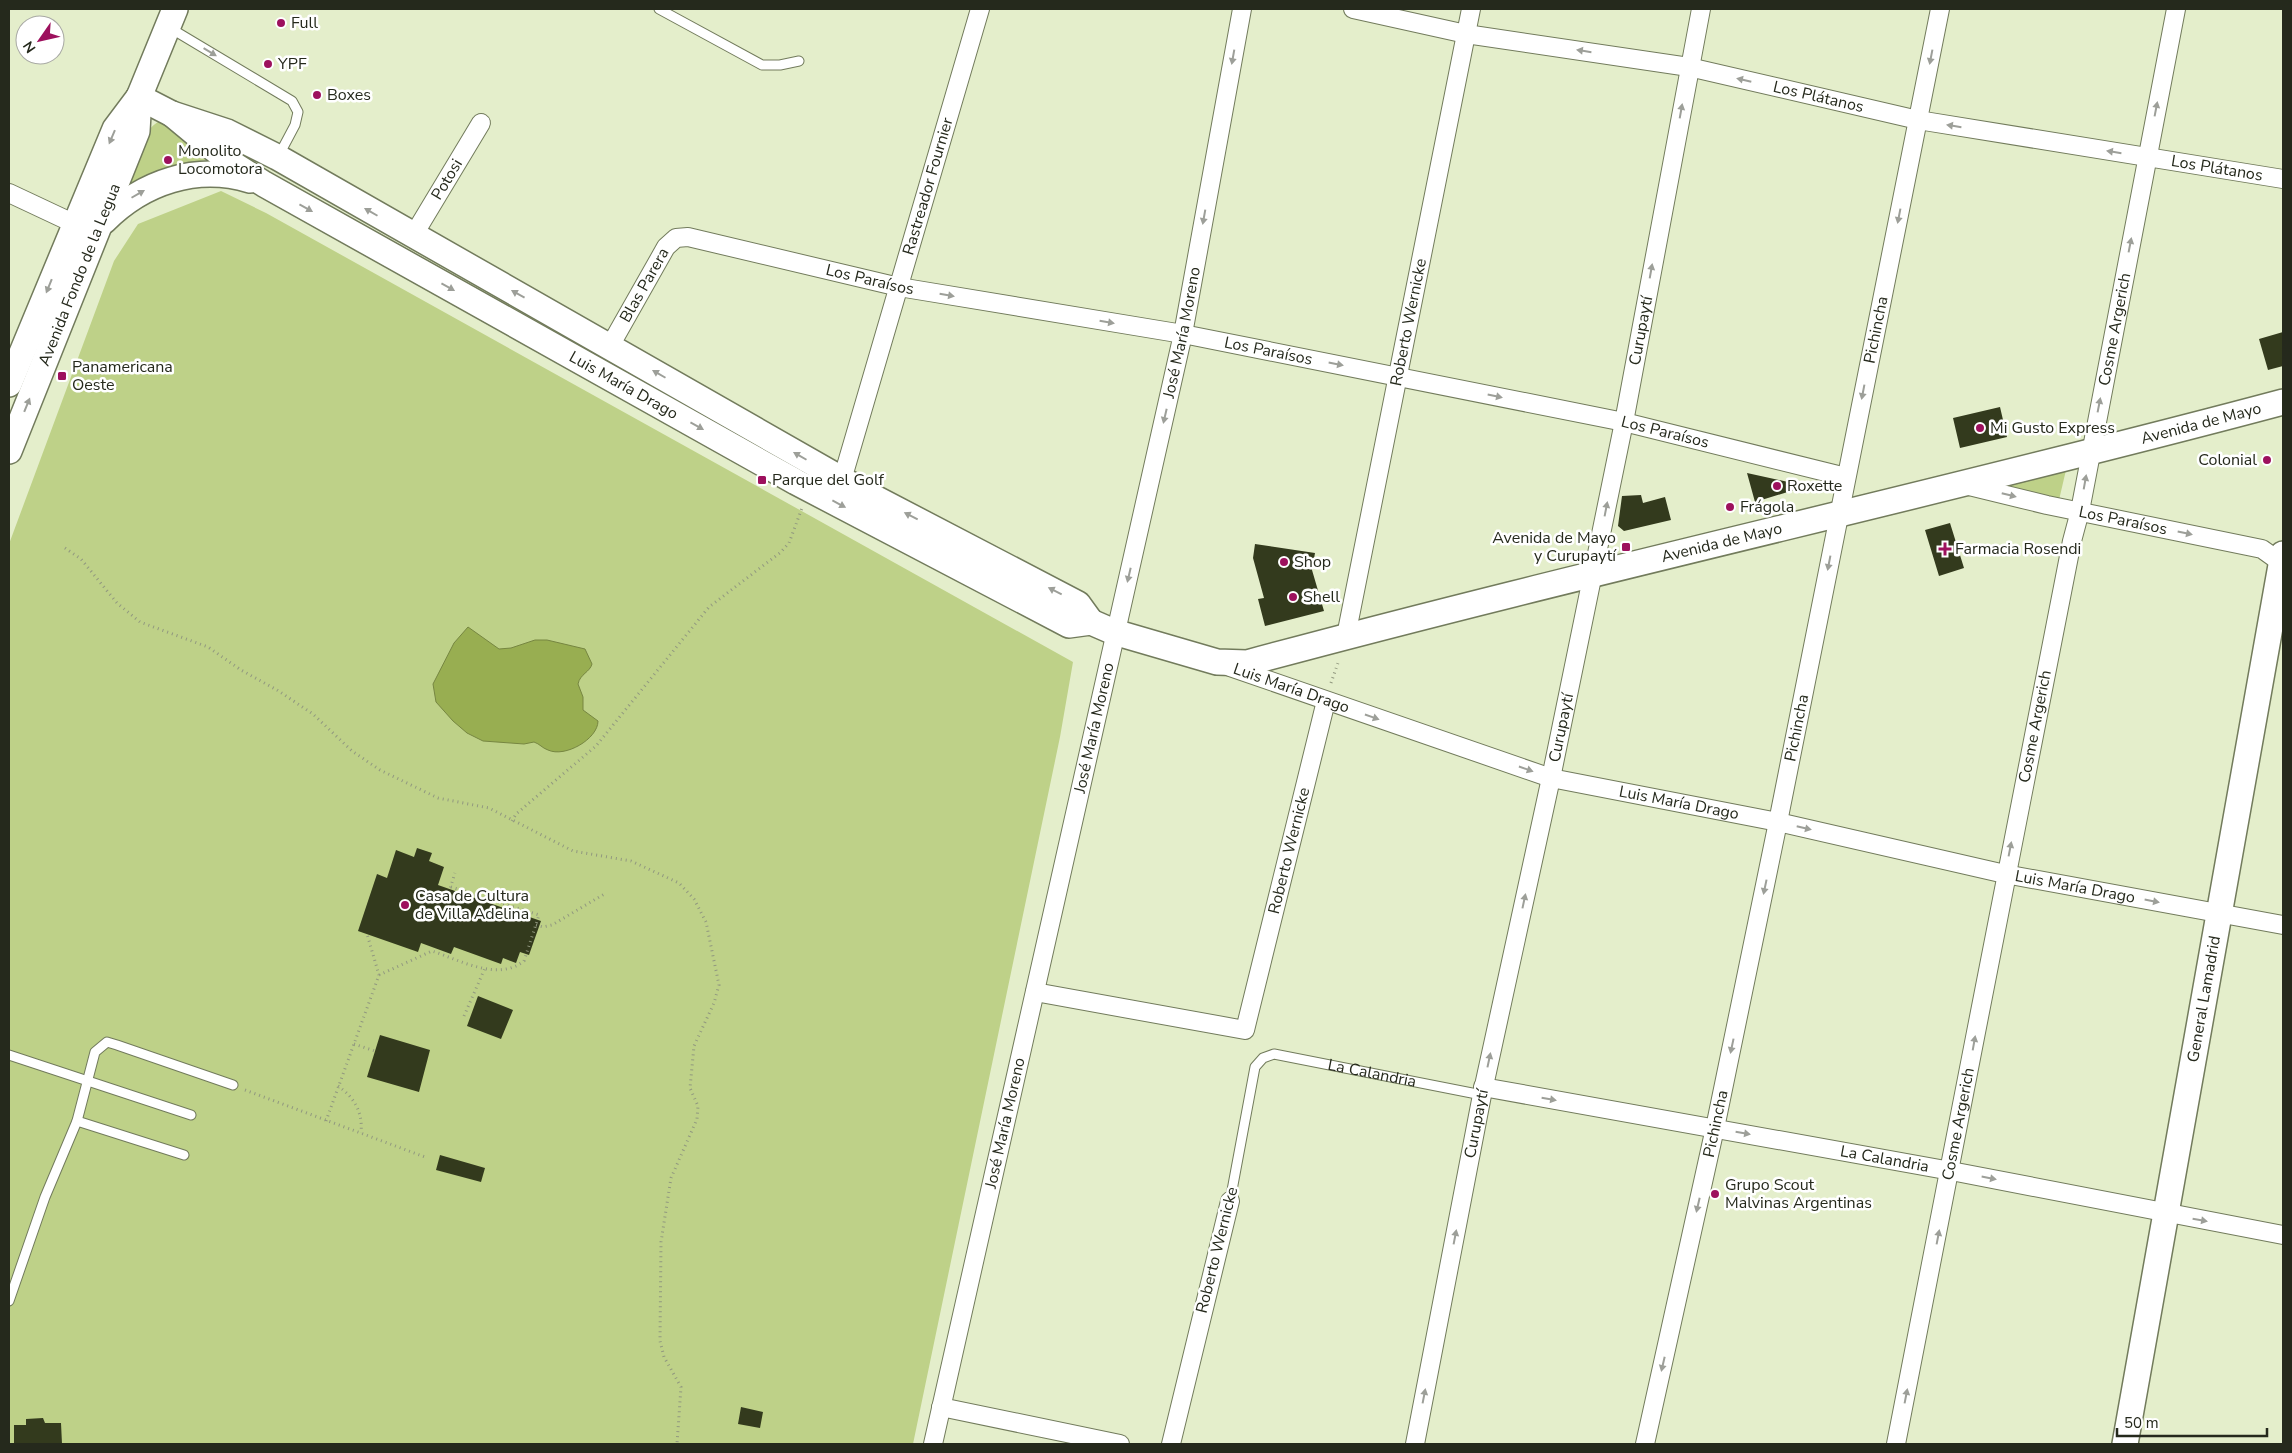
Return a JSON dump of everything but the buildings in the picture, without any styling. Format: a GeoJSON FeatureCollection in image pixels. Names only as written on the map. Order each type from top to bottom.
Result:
{"type":"FeatureCollection","features":[{"type":"Feature","properties":{"kind":"main road","name":"Avenida Fondo de la Legua"},"geometry":{"type":"LineString","coordinates":[[9,384],[116,129],[140,97],[171,18]]}},
{"type":"Feature","properties":{"kind":"main road","name":"Avenida Fondo de la Legua"},"geometry":{"type":"LineString","coordinates":[[9,451],[137,131],[140,97]]}},
{"type":"Feature","properties":{"kind":"main road","name":"Luis María Drago"},"geometry":{"type":"LineString","coordinates":[[140,97],[172,114],[227,132],[277,157],[842,480],[1078,604],[1091,622],[1114,632],[1217,662]]}},
{"type":"Feature","properties":{"kind":"main road","name":"Luis María Drago"},"geometry":{"type":"LineString","coordinates":[[172,114],[231,164],[264,184],[796,482],[1069,625],[1091,622]]}},
{"type":"Feature","properties":{"kind":"main road"},"geometry":{"type":"LineString","coordinates":[[101,225],[132,196],[151,186],[178,177],[217,174],[236,176],[264,184]]}},
{"type":"Feature","properties":{"kind":"main road","name":"Avenida de Mayo"},"geometry":{"type":"LineString","coordinates":[[1217,662],[1247,663],[1592,574],[2090,453],[2283,402]]}},
{"type":"Feature","properties":{"kind":"main road","name":"General Lamadrid"},"geometry":{"type":"LineString","coordinates":[[2125,1444],[2283,560]]}},
{"type":"Feature","properties":{"kind":"street","name":"Rastreador Fournier"},"geometry":{"type":"LineString","coordinates":[[842,480],[980,9]]}},
{"type":"Feature","properties":{"kind":"street","name":"José María Moreno"},"geometry":{"type":"LineString","coordinates":[[933,1444],[1114,632],[1123,604],[1183,334],[1242,9]]}},
{"type":"Feature","properties":{"kind":"street","name":"Los Plátanos"},"geometry":{"type":"LineString","coordinates":[[1353,9],[1466,34],[1689,67],[1918,120],[2283,179]]}},
{"type":"Feature","properties":{"kind":"street","name":"Roberto Wernicke"},"geometry":{"type":"LineString","coordinates":[[1346,636],[1471,9]]}},
{"type":"Feature","properties":{"kind":"street","name":"Curupaytí"},"geometry":{"type":"LineString","coordinates":[[1415,1444],[1483,1091],[1551,778],[1624,422],[1701,9]]}},
{"type":"Feature","properties":{"kind":"street","name":"Pichincha"},"geometry":{"type":"LineString","coordinates":[[1645,1444],[1715,1128],[1778,822],[1940,9]]}},
{"type":"Feature","properties":{"kind":"street","name":"Cosme Argerich"},"geometry":{"type":"LineString","coordinates":[[1896,1444],[1951,1171],[2005,874],[2072,541],[2080,511],[2176,9]]}},
{"type":"Feature","properties":{"kind":"street","name":"Potosi"},"geometry":{"type":"LineString","coordinates":[[414,236],[482,123]]}},
{"type":"Feature","properties":{"kind":"street"},"geometry":{"type":"LineString","coordinates":[[9,193],[75,224]]}},
{"type":"Feature","properties":{"kind":"street","name":"Los Paraísos"},"geometry":{"type":"LineString","coordinates":[[688,237],[899,287],[1183,334],[1624,422],[1846,477]]}},
{"type":"Feature","properties":{"kind":"street","name":"Blas Parera"},"geometry":{"type":"LineString","coordinates":[[610,346],[666,248],[676,238],[688,237]]}},
{"type":"Feature","properties":{"kind":"street","name":"Los Paraísos"},"geometry":{"type":"LineString","coordinates":[[1962,484],[2262,549],[2283,560]]}},
{"type":"Feature","properties":{"kind":"street","name":"Luis María Drago"},"geometry":{"type":"LineString","coordinates":[[1217,662],[1551,778],[1778,822],[2005,874],[2283,925]]}},
{"type":"Feature","properties":{"kind":"street","name":"Roberto Wernicke"},"geometry":{"type":"LineString","coordinates":[[1035,992],[1245,1030],[1326,701]]}},
{"type":"Feature","properties":{"kind":"street","name":"La Calandria"},"geometry":{"type":"LineString","coordinates":[[1483,1091],[1715,1128],[2283,1235]]}},
{"type":"Feature","properties":{"kind":"street","name":"Roberto Wernicke"},"geometry":{"type":"LineString","coordinates":[[1171,1444],[1230,1200]]}},
{"type":"Feature","properties":{"kind":"street"},"geometry":{"type":"LineString","coordinates":[[941,1407],[1120,1444]]}},
{"type":"Feature","properties":{"kind":"lane"},"geometry":{"type":"LineString","coordinates":[[659,9],[762,65],[780,65],[799,61]]}},
{"type":"Feature","properties":{"kind":"lane"},"geometry":{"type":"LineString","coordinates":[[171,18],[292,101],[298,112],[295,124],[277,157]]}},
{"type":"Feature","properties":{"kind":"lane"},"geometry":{"type":"LineString","coordinates":[[9,1301],[45,1197],[77,1121],[95,1052],[107,1042],[233,1085]]}},
{"type":"Feature","properties":{"kind":"lane","name":"La Calandria"},"geometry":{"type":"LineString","coordinates":[[1263,1058],[1274,1054],[1483,1091]]}},
{"type":"Feature","properties":{"kind":"lane"},"geometry":{"type":"LineString","coordinates":[[9,1055],[191,1115]]}},
{"type":"Feature","properties":{"kind":"lane","name":"Roberto Wernicke"},"geometry":{"type":"LineString","coordinates":[[1230,1200],[1255,1067],[1263,1058]]}},
{"type":"Feature","properties":{"kind":"lane"},"geometry":{"type":"LineString","coordinates":[[77,1121],[184,1155]]}},
{"type":"Feature","properties":{"kind":"path"},"geometry":{"type":"LineString","coordinates":[[512,820],[516,814],[596,746],[709,607],[782,552],[789,543],[799,515]]}},
{"type":"Feature","properties":{"kind":"path"},"geometry":{"type":"LineString","coordinates":[[65,548],[81,559],[117,603],[140,622],[208,647],[241,670],[277,690],[313,714],[365,762],[424,793],[438,798],[489,808],[573,851],[631,861],[673,878],[686,889],[706,922],[718,993],[694,1046],[690,1088],[699,1110],[672,1178],[661,1242],[660,1341],[664,1357],[681,1387],[677,1444]]}},
{"type":"Feature","properties":{"kind":"path"},"geometry":{"type":"LineString","coordinates":[[1326,701],[1346,636]]}},
{"type":"Feature","properties":{"kind":"path"},"geometry":{"type":"LineString","coordinates":[[446,902],[455,873]]}},
{"type":"Feature","properties":{"kind":"path"},"geometry":{"type":"LineString","coordinates":[[379,974],[432,951],[500,971],[524,961],[540,915],[451,887]]}},
{"type":"Feature","properties":{"kind":"path"},"geometry":{"type":"LineString","coordinates":[[536,925],[544,927],[552,925],[606,893]]}},
{"type":"Feature","properties":{"kind":"path"},"geometry":{"type":"LineString","coordinates":[[326,1120],[379,974],[367,934]]}},
{"type":"Feature","properties":{"kind":"path"},"geometry":{"type":"LineString","coordinates":[[464,1016],[485,968]]}},
{"type":"Feature","properties":{"kind":"path"},"geometry":{"type":"LineString","coordinates":[[354,1044],[375,1051]]}},
{"type":"Feature","properties":{"kind":"path"},"geometry":{"type":"LineString","coordinates":[[233,1085],[426,1157]]}},
{"type":"Feature","properties":{"kind":"path"},"geometry":{"type":"LineString","coordinates":[[338,1086],[347,1093],[359,1111],[361,1133]]}},
{"type":"Feature","properties":{"kind":"shaded area"},"geometry":{"type":"Polygon","coordinates":[[[160,121],[167,123],[204,154],[205,160],[179,165],[136,186],[129,183],[143,140],[153,125],[160,121]]]}},
{"type":"Feature","properties":{"kind":"shaded area"},"geometry":{"type":"Polygon","coordinates":[[[221,191],[266,213],[1073,662],[1060,737],[913,1444],[9,1444],[9,544],[114,261],[138,224],[221,191]]]}},
{"type":"Feature","properties":{"kind":"shaded area"},"geometry":{"type":"Polygon","coordinates":[[[2066,470],[2059,500],[2015,491],[2009,483],[2066,470]]]}},
{"type":"Feature","properties":{"kind":"shaded area"},"geometry":{"type":"Polygon","coordinates":[[[468,627],[499,649],[511,648],[535,640],[547,640],[585,649],[592,664],[578,684],[583,697],[583,710],[598,721],[597,728],[593,734],[587,740],[571,749],[555,752],[534,742],[524,744],[483,741],[467,733],[436,702],[433,684],[454,643],[468,627]]]}},
{"type":"Feature","properties":{"kind":"place","name":"Full"},"geometry":{"type":"Point","coordinates":[281,23]}},
{"type":"Feature","properties":{"kind":"place","name":"YPF"},"geometry":{"type":"Point","coordinates":[268,64]}},
{"type":"Feature","properties":{"kind":"place","name":"Boxes"},"geometry":{"type":"Point","coordinates":[317,95]}},
{"type":"Feature","properties":{"kind":"place","name":"Monolito Locomotora"},"geometry":{"type":"Point","coordinates":[168,160]}},
{"type":"Feature","properties":{"kind":"place","name":"Panamericana Oeste"},"geometry":{"type":"Point","coordinates":[62,376]}},
{"type":"Feature","properties":{"kind":"place","name":"Mi Gusto Express"},"geometry":{"type":"Point","coordinates":[1980,428]}},
{"type":"Feature","properties":{"kind":"place","name":"Colonial"},"geometry":{"type":"Point","coordinates":[2267,460]}},
{"type":"Feature","properties":{"kind":"place","name":"Parque del Golf"},"geometry":{"type":"Point","coordinates":[762,480]}},
{"type":"Feature","properties":{"kind":"place","name":"Roxette"},"geometry":{"type":"Point","coordinates":[1777,486]}},
{"type":"Feature","properties":{"kind":"place","name":"Frágola"},"geometry":{"type":"Point","coordinates":[1730,507]}},
{"type":"Feature","properties":{"kind":"place","name":"Avenida de Mayo y Curupaytí"},"geometry":{"type":"Point","coordinates":[1626,547]}},
{"type":"Feature","properties":{"kind":"place","name":"Farmacia Rosendi"},"geometry":{"type":"Point","coordinates":[1945,549]}},
{"type":"Feature","properties":{"kind":"place","name":"Shop"},"geometry":{"type":"Point","coordinates":[1284,562]}},
{"type":"Feature","properties":{"kind":"place","name":"Shell"},"geometry":{"type":"Point","coordinates":[1293,597]}},
{"type":"Feature","properties":{"kind":"place","name":"Casa de Cultura de Villa Adelina"},"geometry":{"type":"Point","coordinates":[405,905]}},
{"type":"Feature","properties":{"kind":"place","name":"Grupo Scout Malvinas Argentinas"},"geometry":{"type":"Point","coordinates":[1715,1194]}}]}
